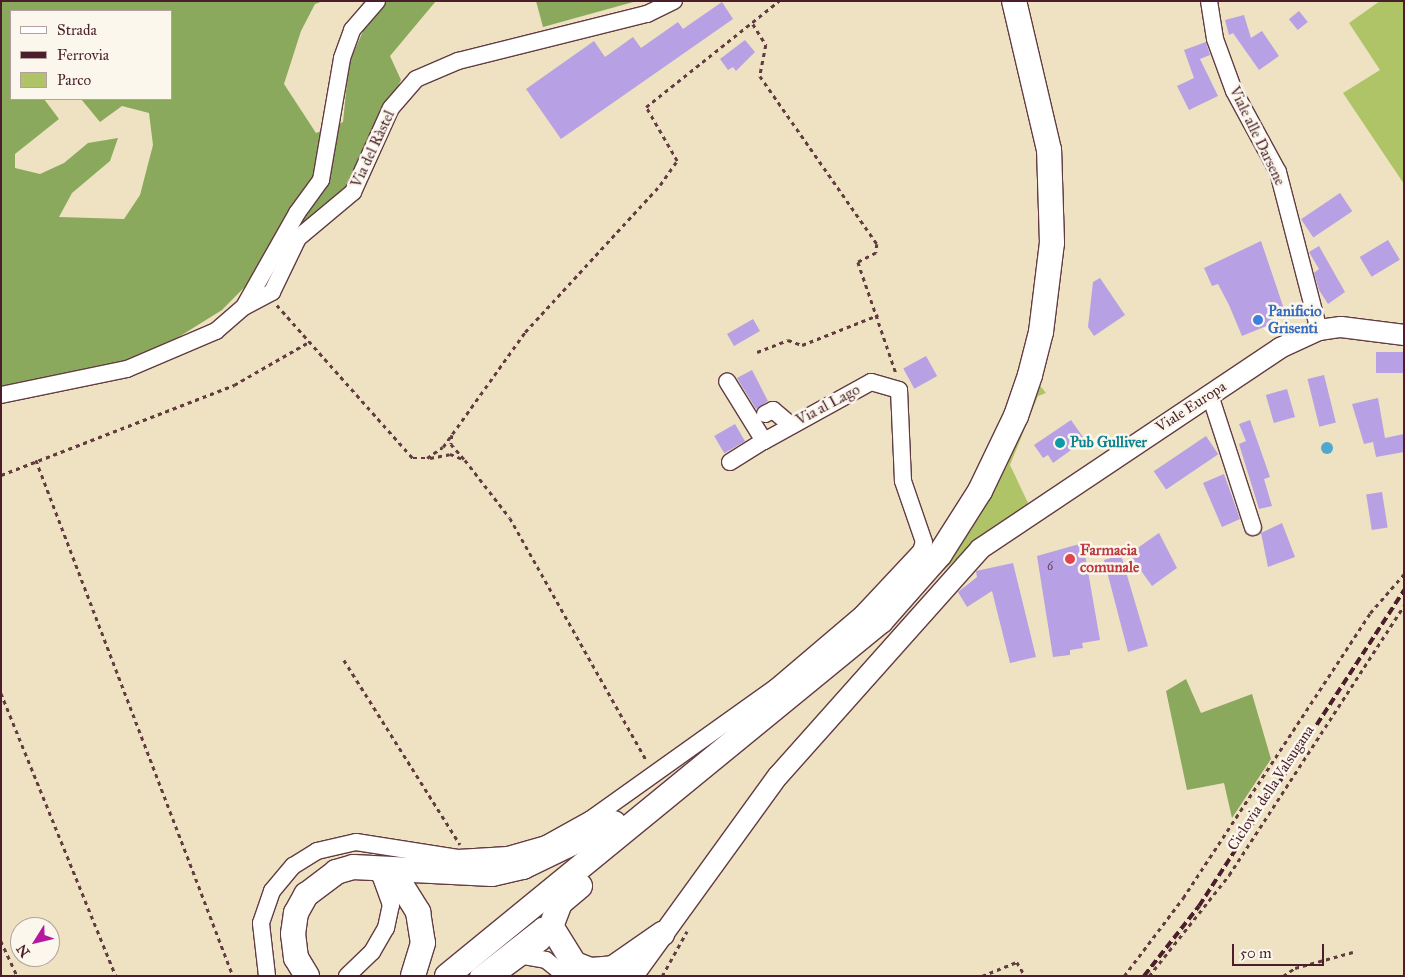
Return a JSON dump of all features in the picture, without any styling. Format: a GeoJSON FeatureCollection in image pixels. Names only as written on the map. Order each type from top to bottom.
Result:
{"type":"FeatureCollection","features":[{"type":"Feature","properties":{"kind":"highway"},"geometry":{"type":"LineString","coordinates":[[447,976],[679,784],[852,647],[910,590],[980,490],[1016,416],[1041,332],[1052,224],[1049,150],[1014,1]]}},
{"type":"Feature","properties":{"kind":"highway"},"geometry":{"type":"LineString","coordinates":[[308,976],[296,958],[293,934],[306,895],[336,872],[353,867],[455,875],[523,867],[582,842],[679,784]]}},
{"type":"Feature","properties":{"kind":"highway"},"geometry":{"type":"LineString","coordinates":[[662,934],[613,968],[574,972],[550,926],[560,903],[634,841],[679,784]]}},
{"type":"Feature","properties":{"kind":"highway"},"geometry":{"type":"LineString","coordinates":[[377,868],[402,886],[418,912],[423,943],[413,976]]}},
{"type":"Feature","properties":{"kind":"main road","name":"Viale Europa"},"geometry":{"type":"LineString","coordinates":[[633,976],[778,776],[952,579],[1008,527],[1280,348],[1319,330],[1341,327],[1404,335]]}},
{"type":"Feature","properties":{"kind":"street"},"geometry":{"type":"LineString","coordinates":[[244,307],[297,213],[322,180],[339,68],[352,30],[376,1]]}},
{"type":"Feature","properties":{"kind":"street","name":"Via del Ràstel"},"geometry":{"type":"LineString","coordinates":[[272,292],[298,238],[353,192],[391,108],[416,79],[458,61],[647,14],[674,1]]}},
{"type":"Feature","properties":{"kind":"street","name":"Viale alle Darsene"},"geometry":{"type":"LineString","coordinates":[[1209,1],[1214,39],[1234,91],[1278,172],[1319,330]]}},
{"type":"Feature","properties":{"kind":"street"},"geometry":{"type":"LineString","coordinates":[[1,395],[126,370],[216,331],[244,307],[272,292]]}},
{"type":"Feature","properties":{"kind":"street"},"geometry":{"type":"LineString","coordinates":[[727,381],[764,441]]}},
{"type":"Feature","properties":{"kind":"street","name":"Via al Lago"},"geometry":{"type":"LineString","coordinates":[[730,462],[791,425],[871,382],[899,390]]}},
{"type":"Feature","properties":{"kind":"street"},"geometry":{"type":"LineString","coordinates":[[267,976],[261,923],[272,891],[293,866],[317,851],[356,842],[458,858],[508,855],[546,844],[591,819],[776,687],[855,620],[909,566],[924,542],[903,481],[899,390]]}},
{"type":"Feature","properties":{"kind":"street"},"geometry":{"type":"LineString","coordinates":[[1210,394],[1253,527]]}},
{"type":"Feature","properties":{"kind":"street"},"geometry":{"type":"LineString","coordinates":[[765,414],[774,410],[791,425]]}},
{"type":"Feature","properties":{"kind":"street"},"geometry":{"type":"LineString","coordinates":[[347,976],[372,952],[386,928],[391,905],[377,868]]}},
{"type":"Feature","properties":{"kind":"street"},"geometry":{"type":"LineString","coordinates":[[478,976],[542,926],[550,926],[542,942],[496,976]]}},
{"type":"Feature","properties":{"kind":"street"},"geometry":{"type":"LineString","coordinates":[[524,956],[546,960],[574,972]]}},
{"type":"Feature","properties":{"kind":"path"},"geometry":{"type":"LineString","coordinates":[[427,458],[443,447],[524,332],[660,185],[677,160],[646,108],[754,24],[779,1]]}},
{"type":"Feature","properties":{"kind":"path"},"geometry":{"type":"LineString","coordinates":[[754,24],[766,45],[760,76],[877,244],[876,253],[858,262],[878,315],[899,390]]}},
{"type":"Feature","properties":{"kind":"path"},"geometry":{"type":"LineString","coordinates":[[272,292],[270,296],[307,342],[413,458],[427,458],[450,454],[465,460]]}},
{"type":"Feature","properties":{"kind":"path"},"geometry":{"type":"LineString","coordinates":[[758,352],[788,340],[802,345],[878,315]]}},
{"type":"Feature","properties":{"kind":"path"},"geometry":{"type":"LineString","coordinates":[[1,475],[36,460],[107,437],[234,385],[307,342]]}},
{"type":"Feature","properties":{"kind":"path"},"geometry":{"type":"LineString","coordinates":[[452,432],[451,444],[520,535],[654,773]]}},
{"type":"Feature","properties":{"kind":"path"},"geometry":{"type":"LineString","coordinates":[[36,460],[233,976]]}},
{"type":"Feature","properties":{"kind":"path"},"geometry":{"type":"LineString","coordinates":[[1124,976],[1183,898],[1370,613],[1404,574]]}},
{"type":"Feature","properties":{"kind":"path","name":"Ciclovia della Valsugana"},"geometry":{"type":"LineString","coordinates":[[1149,976],[1229,875],[1404,606]]}},
{"type":"Feature","properties":{"kind":"path"},"geometry":{"type":"LineString","coordinates":[[344,660],[460,841],[458,858]]}},
{"type":"Feature","properties":{"kind":"path"},"geometry":{"type":"LineString","coordinates":[[1,693],[116,976]]}},
{"type":"Feature","properties":{"kind":"path"},"geometry":{"type":"LineString","coordinates":[[662,976],[688,928]]}},
{"type":"Feature","properties":{"kind":"path"},"geometry":{"type":"LineString","coordinates":[[1,941],[17,976]]}},
{"type":"Feature","properties":{"kind":"path"},"geometry":{"type":"LineString","coordinates":[[1283,976],[1295,968],[1353,952]]}},
{"type":"Feature","properties":{"kind":"path"},"geometry":{"type":"LineString","coordinates":[[982,976],[1017,962],[1025,976]]}},
{"type":"Feature","properties":{"kind":"green space"},"geometry":{"type":"Polygon","coordinates":[[[1,1],[323,1],[315,4],[301,31],[284,84],[316,133],[343,122],[349,62],[377,1],[436,1],[390,56],[401,80],[346,196],[304,227],[222,310],[140,361],[1,390],[1,1]],[[10,10],[10,100],[45,100],[59,119],[15,154],[15,168],[40,174],[64,163],[88,143],[118,138],[110,161],[72,193],[59,217],[124,219],[140,195],[153,145],[149,113],[122,106],[100,122],[82,100],[172,100],[172,10],[10,10]]]}},
{"type":"Feature","properties":{"kind":"green space"},"geometry":{"type":"Polygon","coordinates":[[[536,1],[637,1],[543,27],[536,1]]]}},
{"type":"Feature","properties":{"kind":"green space"},"geometry":{"type":"Polygon","coordinates":[[[1380,1],[1404,1],[1404,184],[1343,93],[1380,70],[1349,23],[1380,1]]]}},
{"type":"Feature","properties":{"kind":"green space"},"geometry":{"type":"Polygon","coordinates":[[[1038,383],[1046,393],[1038,396],[1010,465],[1029,505],[983,535],[942,572],[1038,383]]]}},
{"type":"Feature","properties":{"kind":"green space"},"geometry":{"type":"Polygon","coordinates":[[[1186,679],[1201,713],[1252,694],[1271,759],[1232,818],[1224,783],[1187,790],[1166,691],[1186,679]]]}},
{"type":"Feature","properties":{"kind":"water"},"geometry":{"type":"Polygon","coordinates":[[[1325,442],[1329,442],[1333,448],[1329,454],[1325,454],[1321,450],[1321,446],[1325,442]]]}},
{"type":"Feature","properties":{"kind":"building"},"geometry":{"type":"Polygon","coordinates":[[[722,2],[733,19],[561,139],[526,89],[594,41],[605,57],[633,37],[641,48],[678,22],[683,29],[722,2]]]}},
{"type":"Feature","properties":{"kind":"building"},"geometry":{"type":"Polygon","coordinates":[[[1299,11],[1308,22],[1298,30],[1289,19],[1299,11]]]}},
{"type":"Feature","properties":{"kind":"building"},"geometry":{"type":"Polygon","coordinates":[[[1244,15],[1251,38],[1262,31],[1279,56],[1259,70],[1233,33],[1229,35],[1225,20],[1244,15]]]}},
{"type":"Feature","properties":{"kind":"building"},"geometry":{"type":"Polygon","coordinates":[[[745,40],[755,52],[736,71],[733,67],[728,70],[720,59],[745,40]]]}},
{"type":"Feature","properties":{"kind":"building"},"geometry":{"type":"Polygon","coordinates":[[[1206,42],[1210,55],[1200,59],[1218,96],[1189,110],[1177,86],[1194,78],[1184,50],[1206,42]]]}},
{"type":"Feature","properties":{"kind":"building"},"geometry":{"type":"Polygon","coordinates":[[[1340,193],[1352,211],[1313,238],[1301,219],[1340,193]]]}},
{"type":"Feature","properties":{"kind":"building"},"geometry":{"type":"Polygon","coordinates":[[[1388,240],[1400,260],[1372,277],[1360,257],[1388,240]]]}},
{"type":"Feature","properties":{"kind":"building"},"geometry":{"type":"Polygon","coordinates":[[[1261,241],[1284,309],[1271,315],[1274,323],[1242,336],[1218,284],[1212,286],[1204,268],[1261,241]]]}},
{"type":"Feature","properties":{"kind":"building"},"geometry":{"type":"Polygon","coordinates":[[[1319,246],[1345,292],[1328,304],[1319,290],[1314,273],[1319,269],[1309,252],[1319,246]]]}},
{"type":"Feature","properties":{"kind":"building"},"geometry":{"type":"Polygon","coordinates":[[[1100,278],[1125,315],[1094,336],[1088,327],[1093,282],[1100,278]]]}},
{"type":"Feature","properties":{"kind":"building"},"geometry":{"type":"Polygon","coordinates":[[[753,319],[760,331],[734,346],[727,334],[753,319]]]}},
{"type":"Feature","properties":{"kind":"building"},"geometry":{"type":"Polygon","coordinates":[[[1376,352],[1404,352],[1404,373],[1376,373],[1376,352]]]}},
{"type":"Feature","properties":{"kind":"building"},"geometry":{"type":"Polygon","coordinates":[[[926,356],[937,376],[914,389],[903,369],[926,356]]]}},
{"type":"Feature","properties":{"kind":"building"},"geometry":{"type":"Polygon","coordinates":[[[752,370],[768,401],[756,409],[737,378],[752,370]]]}},
{"type":"Feature","properties":{"kind":"building"},"geometry":{"type":"Polygon","coordinates":[[[1324,375],[1336,423],[1319,427],[1308,379],[1324,375]]]}},
{"type":"Feature","properties":{"kind":"building"},"geometry":{"type":"Polygon","coordinates":[[[1287,389],[1295,417],[1274,423],[1266,395],[1287,389]]]}},
{"type":"Feature","properties":{"kind":"building"},"geometry":{"type":"Polygon","coordinates":[[[1378,398],[1385,438],[1404,434],[1404,452],[1376,457],[1373,442],[1364,444],[1352,404],[1378,398]]]}},
{"type":"Feature","properties":{"kind":"building","name":"Pub Gulliver"},"geometry":{"type":"Polygon","coordinates":[[[1071,420],[1085,440],[1053,463],[1048,455],[1043,458],[1034,445],[1071,420]]]}},
{"type":"Feature","properties":{"kind":"building"},"geometry":{"type":"Polygon","coordinates":[[[1250,420],[1270,477],[1264,479],[1272,506],[1259,509],[1239,444],[1246,441],[1239,424],[1250,420]]]}},
{"type":"Feature","properties":{"kind":"building"},"geometry":{"type":"Polygon","coordinates":[[[735,424],[745,441],[724,453],[714,436],[735,424]]]}},
{"type":"Feature","properties":{"kind":"building"},"geometry":{"type":"Polygon","coordinates":[[[1206,436],[1218,454],[1166,489],[1154,471],[1206,436]]]}},
{"type":"Feature","properties":{"kind":"building"},"geometry":{"type":"Polygon","coordinates":[[[1224,474],[1240,519],[1222,527],[1203,483],[1224,474]]]}},
{"type":"Feature","properties":{"kind":"building"},"geometry":{"type":"Polygon","coordinates":[[[1382,492],[1388,528],[1372,530],[1366,495],[1382,492]]]}},
{"type":"Feature","properties":{"kind":"building"},"geometry":{"type":"Polygon","coordinates":[[[1282,523],[1295,557],[1268,567],[1261,533],[1282,523]]]}},
{"type":"Feature","properties":{"kind":"building"},"geometry":{"type":"Polygon","coordinates":[[[1159,533],[1177,568],[1152,586],[1129,554],[1159,533]]]}},
{"type":"Feature","properties":{"kind":"building"},"geometry":{"type":"Polygon","coordinates":[[[1083,543],[1100,640],[1082,643],[1083,648],[1070,650],[1070,655],[1053,657],[1037,556],[1083,543]]]}},
{"type":"Feature","properties":{"kind":"building"},"geometry":{"type":"Polygon","coordinates":[[[1121,555],[1148,646],[1128,652],[1104,560],[1121,555]]]}},
{"type":"Feature","properties":{"kind":"building"},"geometry":{"type":"Polygon","coordinates":[[[1013,563],[1036,657],[1010,663],[992,591],[967,607],[958,592],[977,577],[976,571],[1013,563]]]}},
{"type":"Feature","properties":{"kind":"railway"},"geometry":{"type":"LineString","coordinates":[[1144,976],[1199,906],[1404,590]]}},
{"type":"Feature","properties":{"kind":"place","name":"Panificio Grisenti"},"geometry":{"type":"Point","coordinates":[1258,320]}},
{"type":"Feature","properties":{"kind":"place","name":"Pub Gulliver"},"geometry":{"type":"Point","coordinates":[1060,443]}},
{"type":"Feature","properties":{"kind":"place","name":"Farmacia comunale"},"geometry":{"type":"Point","coordinates":[1070,559]}}]}
